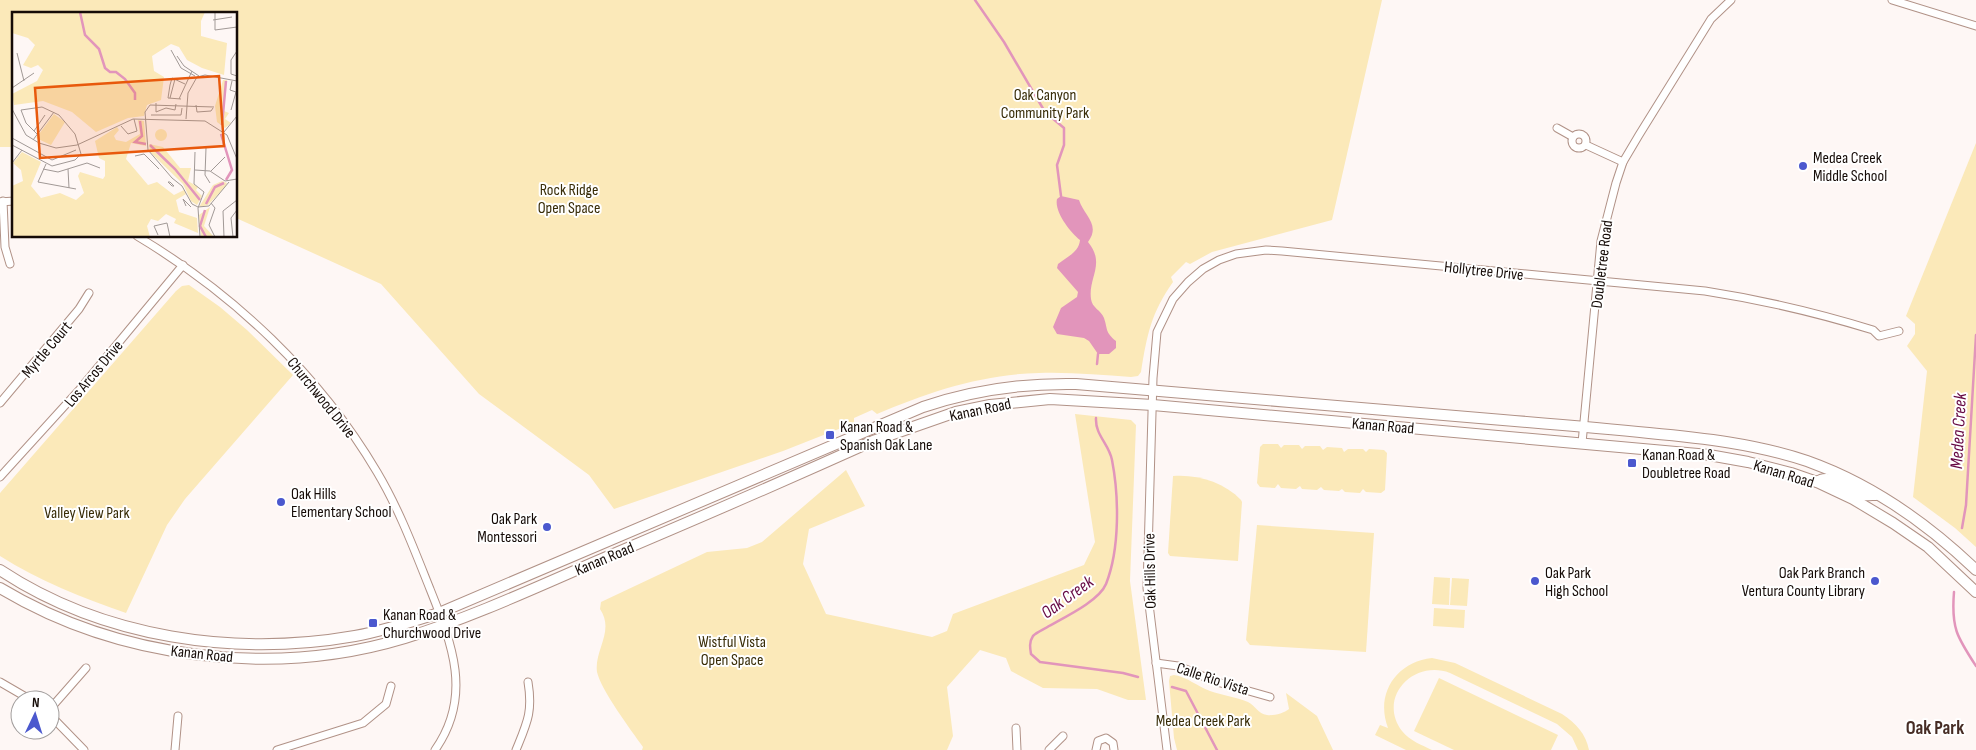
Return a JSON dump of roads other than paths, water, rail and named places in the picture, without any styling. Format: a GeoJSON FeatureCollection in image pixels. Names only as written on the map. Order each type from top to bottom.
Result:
{"type":"FeatureCollection","features":[{"type":"Feature","properties":{"kind":"main road","name":"Kanan Road"},"geometry":{"type":"LineString","coordinates":[[0,570],[43,594],[95,616],[154,633],[221,643],[253,644],[355,636],[439,613],[842,440],[942,400],[988,390],[1046,384],[1076,384],[1584,427],[1705,438],[1743,444],[1828,469],[1879,496],[1922,523],[1949,544],[1976,570]]}},
{"type":"Feature","properties":{"kind":"main road","name":"Kanan Road"},"geometry":{"type":"LineString","coordinates":[[0,588],[44,611],[90,629],[149,646],[218,657],[285,658],[352,651],[403,638],[443,625],[544,584],[873,441],[956,412],[1035,399],[1153,405],[1729,458],[1768,466],[1816,482],[1871,509],[1928,547],[1976,592]]}},
{"type":"Feature","properties":{"kind":"main road"},"geometry":{"type":"LineString","coordinates":[[1816,482],[1820,479],[1828,478],[1862,495],[1879,496]]}},
{"type":"Feature","properties":{"kind":"street","name":"Doubletree Road"},"geometry":{"type":"LineString","coordinates":[[1582,443],[1601,241],[1606,216],[1623,162],[1711,19],[1731,0]]}},
{"type":"Feature","properties":{"kind":"street"},"geometry":{"type":"LineString","coordinates":[[1892,0],[1976,26]]}},
{"type":"Feature","properties":{"kind":"street"},"geometry":{"type":"LineString","coordinates":[[1557,128],[1573,137],[1572,144],[1575,148],[1582,148],[1586,144],[1623,162]]}},
{"type":"Feature","properties":{"kind":"street"},"geometry":{"type":"LineString","coordinates":[[2,202],[6,247],[10,264]]}},
{"type":"Feature","properties":{"kind":"street","name":"Churchwood Drive"},"geometry":{"type":"LineString","coordinates":[[139,238],[183,265],[235,304],[274,340],[310,379],[344,422],[377,471],[412,543],[453,654],[457,685],[456,700],[450,724],[435,750]]}},
{"type":"Feature","properties":{"kind":"street","name":"Hollytree Drive"},"geometry":{"type":"LineString","coordinates":[[1153,391],[1157,332],[1173,299],[1203,269],[1219,260],[1236,254],[1259,251],[1282,251],[1705,292],[1749,298],[1798,309],[1873,330],[1879,336],[1899,331]]}},
{"type":"Feature","properties":{"kind":"street","name":"Los Arcos Drive"},"geometry":{"type":"LineString","coordinates":[[0,477],[80,389],[183,265]]}},
{"type":"Feature","properties":{"kind":"street","name":"Myrtle Court"},"geometry":{"type":"LineString","coordinates":[[0,403],[79,309],[89,293]]}},
{"type":"Feature","properties":{"kind":"street","name":"Oak Hills Drive"},"geometry":{"type":"LineString","coordinates":[[1153,391],[1146,582],[1166,750]]}},
{"type":"Feature","properties":{"kind":"street","name":"Calle Rio Vista"},"geometry":{"type":"LineString","coordinates":[[1156,663],[1178,666],[1217,682],[1270,696]]}},
{"type":"Feature","properties":{"kind":"street"},"geometry":{"type":"LineString","coordinates":[[60,698],[86,668]]}},
{"type":"Feature","properties":{"kind":"street"},"geometry":{"type":"LineString","coordinates":[[0,682],[14,690]]}},
{"type":"Feature","properties":{"kind":"street"},"geometry":{"type":"LineString","coordinates":[[516,750],[530,709],[531,702],[528,682]]}},
{"type":"Feature","properties":{"kind":"street"},"geometry":{"type":"LineString","coordinates":[[277,750],[363,724],[386,704],[391,686]]}},
{"type":"Feature","properties":{"kind":"street"},"geometry":{"type":"LineString","coordinates":[[175,750],[178,716]]}},
{"type":"Feature","properties":{"kind":"street"},"geometry":{"type":"LineString","coordinates":[[60,725],[84,750]]}},
{"type":"Feature","properties":{"kind":"street"},"geometry":{"type":"LineString","coordinates":[[1016,728],[1017,750]]}},
{"type":"Feature","properties":{"kind":"street"},"geometry":{"type":"LineString","coordinates":[[1049,750],[1063,736]]}},
{"type":"Feature","properties":{"kind":"street"},"geometry":{"type":"LineString","coordinates":[[1096,750],[1098,741],[1106,738],[1114,743],[1114,750]]}},
{"type":"Feature","properties":{"kind":"waterway","name":"Oak Creek"},"geometry":{"type":"LineString","coordinates":[[975,0],[1004,42],[1045,112],[1064,128],[1064,145],[1057,165],[1061,196]]}},
{"type":"Feature","properties":{"kind":"waterway","name":"Medea Creek"},"geometry":{"type":"LineString","coordinates":[[1962,528],[1966,505],[1976,335]]}},
{"type":"Feature","properties":{"kind":"waterway","name":"Oak Creek"},"geometry":{"type":"LineString","coordinates":[[1097,364],[1098,354]]}},
{"type":"Feature","properties":{"kind":"waterway","name":"Oak Creek"},"geometry":{"type":"LineString","coordinates":[[1096,418],[1100,435],[1112,460],[1116,490],[1116,539],[1111,570],[1102,590],[1089,602],[1033,636],[1030,643],[1031,654],[1040,662],[1123,673],[1138,677]]}},
{"type":"Feature","properties":{"kind":"waterway","name":"Medea Creek"},"geometry":{"type":"LineString","coordinates":[[1954,592],[1953,604],[1957,632],[1976,666]]}},
{"type":"Feature","properties":{"kind":"waterway","name":"Oak Creek"},"geometry":{"type":"LineString","coordinates":[[1172,687],[1186,691],[1217,750]]}},
{"type":"Feature","properties":{"kind":"place","name":"Medea Creek Middle School"},"geometry":{"type":"Point","coordinates":[1803,166]}},
{"type":"Feature","properties":{"kind":"place","name":"Kanan Road & Spanish Oak Lane"},"geometry":{"type":"Point","coordinates":[830,435]}},
{"type":"Feature","properties":{"kind":"place","name":"Kanan Road & Doubletree Road"},"geometry":{"type":"Point","coordinates":[1632,463]}},
{"type":"Feature","properties":{"kind":"place","name":"Oak Hills Elementary School"},"geometry":{"type":"Point","coordinates":[281,502]}},
{"type":"Feature","properties":{"kind":"place","name":"Oak Park Montessori"},"geometry":{"type":"Point","coordinates":[547,527]}},
{"type":"Feature","properties":{"kind":"place","name":"Oak Park High School"},"geometry":{"type":"Point","coordinates":[1535,581]}},
{"type":"Feature","properties":{"kind":"place","name":"Oak Park Branch Ventura County Library"},"geometry":{"type":"Point","coordinates":[1875,581]}},
{"type":"Feature","properties":{"kind":"place","name":"Kanan Road & Churchwood Drive"},"geometry":{"type":"Point","coordinates":[373,623]}},
{"type":"Feature","properties":{"kind":"district","name":"Oak Park"},"geometry":{"type":"Point","coordinates":[1935,727]}},
{"type":"Feature","properties":{"kind":"park label","name":"Oak Canyon Community Park"},"geometry":{"type":"Point","coordinates":[1045,103]}},
{"type":"Feature","properties":{"kind":"park label","name":"Rock Ridge Open Space"},"geometry":{"type":"Point","coordinates":[569,198]}},
{"type":"Feature","properties":{"kind":"park label","name":"Valley View Park"},"geometry":{"type":"Point","coordinates":[87,512]}},
{"type":"Feature","properties":{"kind":"park label","name":"Wistful Vista Open Space"},"geometry":{"type":"Point","coordinates":[732,650]}},
{"type":"Feature","properties":{"kind":"park label","name":"Medea Creek Park"},"geometry":{"type":"Point","coordinates":[1203,720]}}]}
